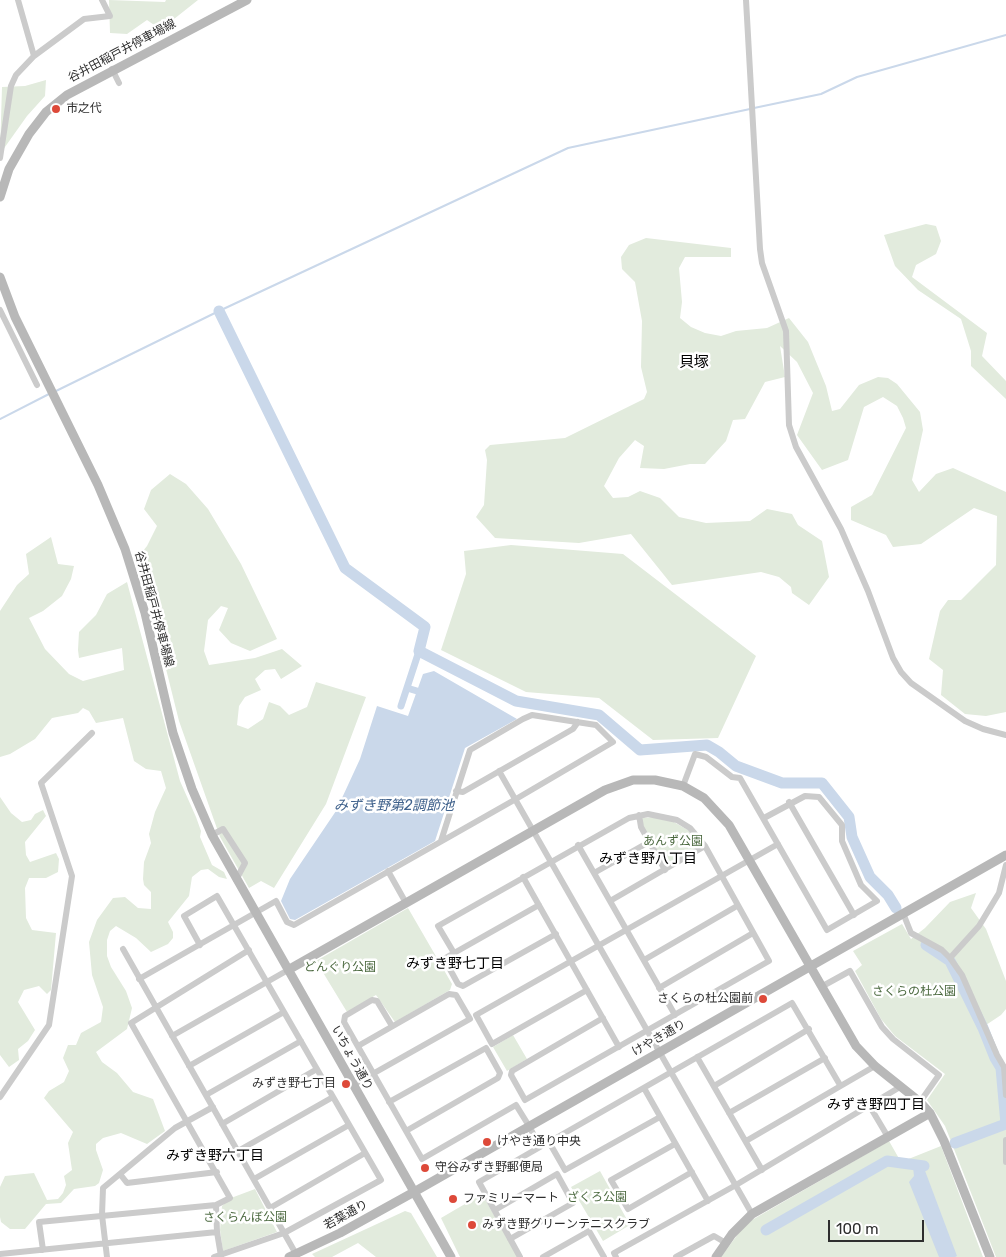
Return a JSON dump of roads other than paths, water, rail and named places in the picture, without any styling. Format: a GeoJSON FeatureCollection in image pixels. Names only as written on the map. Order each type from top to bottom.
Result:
{"type":"FeatureCollection","features":[{"type":"Feature","properties":{"kind":"main road","name":"谷井田稲戸井停車場線"},"geometry":{"type":"LineString","coordinates":[[0,197],[15,158],[35,125],[67,95],[112,69],[247,0]]}},
{"type":"Feature","properties":{"kind":"main road","name":"谷井田稲戸井停車場線"},"geometry":{"type":"LineString","coordinates":[[0,276],[7,298],[24,336],[112,516],[130,562],[145,613],[173,732],[192,790],[212,836],[232,872]]}},
{"type":"Feature","properties":{"kind":"main road"},"geometry":{"type":"LineString","coordinates":[[288,970],[605,790],[634,780],[655,780],[683,786],[704,798],[721,815],[750,861],[856,1046],[875,1066],[920,1102],[930,1113],[944,1141],[990,1257]]}},
{"type":"Feature","properties":{"kind":"main road","name":"けやき通り"},"geometry":{"type":"LineString","coordinates":[[414,1192],[903,913],[1005,860]]}},
{"type":"Feature","properties":{"kind":"main road","name":"いちょう通り"},"geometry":{"type":"LineString","coordinates":[[232,872],[451,1257]]}},
{"type":"Feature","properties":{"kind":"main road"},"geometry":{"type":"LineString","coordinates":[[716,1257],[752,1214],[930,1113]]}},
{"type":"Feature","properties":{"kind":"main road","name":"若葉通り"},"geometry":{"type":"LineString","coordinates":[[292,1256],[340,1233],[414,1192]]}},
{"type":"Feature","properties":{"kind":"street"},"geometry":{"type":"LineString","coordinates":[[18,0],[34,56]]}},
{"type":"Feature","properties":{"kind":"street"},"geometry":{"type":"LineString","coordinates":[[0,158],[11,86],[16,75],[34,56],[84,19],[110,16],[102,0]]}},
{"type":"Feature","properties":{"kind":"street"},"geometry":{"type":"LineString","coordinates":[[746,0],[761,255],[786,331],[789,372],[789,425],[796,447],[841,529],[868,591],[893,658],[901,672],[911,683],[966,720],[983,729],[1006,735]]}},
{"type":"Feature","properties":{"kind":"street"},"geometry":{"type":"LineString","coordinates":[[112,69],[119,83]]}},
{"type":"Feature","properties":{"kind":"street"},"geometry":{"type":"LineString","coordinates":[[0,310],[37,385]]}},
{"type":"Feature","properties":{"kind":"street"},"geometry":{"type":"LineString","coordinates":[[140,979],[276,901],[287,922],[294,925],[388,871],[442,841],[516,799],[613,742],[596,724],[532,715],[470,750],[442,841]]}},
{"type":"Feature","properties":{"kind":"street"},"geometry":{"type":"LineString","coordinates":[[456,792],[463,792],[573,729],[578,722]]}},
{"type":"Feature","properties":{"kind":"street"},"geometry":{"type":"LineString","coordinates":[[0,1097],[49,1026],[72,876],[41,783],[92,733]]}},
{"type":"Feature","properties":{"kind":"street"},"geometry":{"type":"LineString","coordinates":[[683,786],[695,754],[706,757],[732,777],[740,778],[827,930],[877,901],[860,885],[842,841],[842,825],[819,797],[805,796],[789,802],[764,818]]}},
{"type":"Feature","properties":{"kind":"street"},"geometry":{"type":"LineString","coordinates":[[499,771],[752,1214]]}},
{"type":"Feature","properties":{"kind":"street"},"geometry":{"type":"LineString","coordinates":[[789,802],[854,915]]}},
{"type":"Feature","properties":{"kind":"street"},"geometry":{"type":"LineString","coordinates":[[639,815],[641,827],[665,870]]}},
{"type":"Feature","properties":{"kind":"street"},"geometry":{"type":"LineString","coordinates":[[454,953],[438,926],[578,845],[629,818],[639,815],[662,816],[677,820],[690,828],[705,846],[721,878],[769,961],[525,1100],[511,1076],[512,1071],[603,1018]]}},
{"type":"Feature","properties":{"kind":"street"},"geometry":{"type":"LineString","coordinates":[[212,836],[223,829],[245,863],[236,880]]}},
{"type":"Feature","properties":{"kind":"street"},"geometry":{"type":"LineString","coordinates":[[594,873],[649,842]]}},
{"type":"Feature","properties":{"kind":"street"},"geometry":{"type":"LineString","coordinates":[[587,990],[492,1044],[476,1015],[721,878],[778,844]]}},
{"type":"Feature","properties":{"kind":"street"},"geometry":{"type":"LineString","coordinates":[[578,845],[675,1015]]}},
{"type":"Feature","properties":{"kind":"street"},"geometry":{"type":"LineString","coordinates":[[610,901],[705,846]]}},
{"type":"Feature","properties":{"kind":"street"},"geometry":{"type":"LineString","coordinates":[[950,958],[979,926],[999,893],[1005,860]]}},
{"type":"Feature","properties":{"kind":"street"},"geometry":{"type":"LineString","coordinates":[[388,871],[406,903]]}},
{"type":"Feature","properties":{"kind":"street"},"geometry":{"type":"LineString","coordinates":[[523,877],[620,1046]]}},
{"type":"Feature","properties":{"kind":"street"},"geometry":{"type":"LineString","coordinates":[[200,945],[184,916],[217,896],[381,1180],[284,1234],[217,1256],[216,1205]]}},
{"type":"Feature","properties":{"kind":"street"},"geometry":{"type":"LineString","coordinates":[[539,905],[448,957],[446,962],[458,984],[463,986],[556,934]]}},
{"type":"Feature","properties":{"kind":"street"},"geometry":{"type":"LineString","coordinates":[[644,960],[737,906]]}},
{"type":"Feature","properties":{"kind":"street"},"geometry":{"type":"LineString","coordinates":[[903,913],[911,932],[942,950],[962,976],[996,1055],[1004,1067],[1006,1095]]}},
{"type":"Feature","properties":{"kind":"street"},"geometry":{"type":"LineString","coordinates":[[658,988],[753,934]]}},
{"type":"Feature","properties":{"kind":"street"},"geometry":{"type":"LineString","coordinates":[[123,949],[270,1208],[284,1234],[292,1256]]}},
{"type":"Feature","properties":{"kind":"street"},"geometry":{"type":"LineString","coordinates":[[43,1250],[39,1222],[216,1205],[230,1198],[131,1022],[249,950]]}},
{"type":"Feature","properties":{"kind":"street"},"geometry":{"type":"LineString","coordinates":[[172,1036],[288,970]]}},
{"type":"Feature","properties":{"kind":"street"},"geometry":{"type":"LineString","coordinates":[[821,987],[850,971],[882,1027],[893,1039],[939,1075],[920,1102]]}},
{"type":"Feature","properties":{"kind":"street"},"geometry":{"type":"LineString","coordinates":[[353,1085],[470,1019],[452,993],[358,1046]]}},
{"type":"Feature","properties":{"kind":"street"},"geometry":{"type":"LineString","coordinates":[[392,1026],[377,1001],[372,1000],[345,1016],[344,1022],[422,1159],[516,1105],[529,1126],[540,1147],[479,1182],[520,1257]]}},
{"type":"Feature","properties":{"kind":"street"},"geometry":{"type":"LineString","coordinates":[[660,1117],[565,1170],[549,1142],[792,1003],[840,1085]]}},
{"type":"Feature","properties":{"kind":"street"},"geometry":{"type":"LineString","coordinates":[[189,1066],[284,1012]]}},
{"type":"Feature","properties":{"kind":"street"},"geometry":{"type":"LineString","coordinates":[[714,1086],[808,1029]]}},
{"type":"Feature","properties":{"kind":"street"},"geometry":{"type":"LineString","coordinates":[[206,1095],[301,1041]]}},
{"type":"Feature","properties":{"kind":"street"},"geometry":{"type":"LineString","coordinates":[[389,1102],[486,1048],[500,1074],[498,1078],[406,1131]]}},
{"type":"Feature","properties":{"kind":"street"},"geometry":{"type":"LineString","coordinates":[[697,1057],[762,1170]]}},
{"type":"Feature","properties":{"kind":"street"},"geometry":{"type":"LineString","coordinates":[[729,1113],[825,1058]]}},
{"type":"Feature","properties":{"kind":"street"},"geometry":{"type":"LineString","coordinates":[[746,1141],[875,1066]]}},
{"type":"Feature","properties":{"kind":"street"},"geometry":{"type":"LineString","coordinates":[[222,1124],[317,1069]]}},
{"type":"Feature","properties":{"kind":"street"},"geometry":{"type":"LineString","coordinates":[[616,1257],[614,1253],[762,1170],[900,1087]]}},
{"type":"Feature","properties":{"kind":"street"},"geometry":{"type":"LineString","coordinates":[[644,1088],[708,1201]]}},
{"type":"Feature","properties":{"kind":"street"},"geometry":{"type":"LineString","coordinates":[[238,1152],[334,1098]]}},
{"type":"Feature","properties":{"kind":"street"},"geometry":{"type":"LineString","coordinates":[[869,1105],[888,1137]]}},
{"type":"Feature","properties":{"kind":"street"},"geometry":{"type":"LineString","coordinates":[[107,1257],[102,1215],[103,1188],[175,1128],[213,1107]]}},
{"type":"Feature","properties":{"kind":"street"},"geometry":{"type":"LineString","coordinates":[[254,1180],[349,1124]]}},
{"type":"Feature","properties":{"kind":"street"},"geometry":{"type":"LineString","coordinates":[[1006,1140],[1006,1162]]}},
{"type":"Feature","properties":{"kind":"street"},"geometry":{"type":"LineString","coordinates":[[676,1144],[611,1180],[628,1209],[692,1172]]}},
{"type":"Feature","properties":{"kind":"street"},"geometry":{"type":"LineString","coordinates":[[270,1208],[365,1153]]}},
{"type":"Feature","properties":{"kind":"street"},"geometry":{"type":"LineString","coordinates":[[120,1174],[127,1183],[216,1172]]}},
{"type":"Feature","properties":{"kind":"street"},"geometry":{"type":"LineString","coordinates":[[495,1210],[557,1174],[573,1202],[510,1239]]}},
{"type":"Feature","properties":{"kind":"street"},"geometry":{"type":"LineString","coordinates":[[543,1257],[590,1231],[604,1257]]}},
{"type":"Feature","properties":{"kind":"street"},"geometry":{"type":"LineString","coordinates":[[0,1254],[217,1232]]}},
{"type":"Feature","properties":{"kind":"street"},"geometry":{"type":"LineString","coordinates":[[676,1257],[714,1236],[726,1243]]}},
{"type":"Feature","properties":{"kind":"water","name":"みずき野第2調節池"},"geometry":{"type":"Polygon","coordinates":[[[434,671],[517,719],[465,748],[435,841],[295,920],[290,919],[281,901],[290,879],[336,811],[360,759],[377,706],[408,716],[423,674],[434,671]]]}},
{"type":"Feature","properties":{"kind":"water"},"geometry":{"type":"Polygon","coordinates":[[[913,1167],[924,1168],[957,1256],[955,1257],[939,1257],[909,1182],[914,1176],[913,1167]]]}},
{"type":"Feature","properties":{"kind":"waterway"},"geometry":{"type":"LineString","coordinates":[[754,108],[821,94],[857,77],[1006,35]]}},
{"type":"Feature","properties":{"kind":"waterway"},"geometry":{"type":"LineString","coordinates":[[56,391],[219,311],[568,148],[750,109]]}},
{"type":"Feature","properties":{"kind":"waterway"},"geometry":{"type":"LineString","coordinates":[[219,311],[345,568],[425,627],[419,651],[516,701],[599,715],[640,750],[707,745],[736,766],[782,783],[822,783],[849,817],[852,837],[870,877],[888,895],[896,908]]}},
{"type":"Feature","properties":{"kind":"waterway"},"geometry":{"type":"LineString","coordinates":[[0,419],[49,394]]}},
{"type":"Feature","properties":{"kind":"waterway"},"geometry":{"type":"LineString","coordinates":[[401,706],[419,651]]}},
{"type":"Feature","properties":{"kind":"waterway"},"geometry":{"type":"LineString","coordinates":[[407,688],[417,691]]}},
{"type":"Feature","properties":{"kind":"waterway"},"geometry":{"type":"LineString","coordinates":[[926,945],[950,961],[1001,1068],[1006,1124],[955,1143]]}},
{"type":"Feature","properties":{"kind":"waterway"},"geometry":{"type":"LineString","coordinates":[[766,1230],[887,1161],[924,1166]]}},
{"type":"Feature","properties":{"kind":"place","name":"市之代"},"geometry":{"type":"Point","coordinates":[56,109]}},
{"type":"Feature","properties":{"kind":"place","name":"さくらの杜公園前"},"geometry":{"type":"Point","coordinates":[763,999]}},
{"type":"Feature","properties":{"kind":"place","name":"みずき野七丁目"},"geometry":{"type":"Point","coordinates":[346,1084]}},
{"type":"Feature","properties":{"kind":"place","name":"けやき通り中央"},"geometry":{"type":"Point","coordinates":[487,1142]}},
{"type":"Feature","properties":{"kind":"place","name":"守谷みずき野郵便局"},"geometry":{"type":"Point","coordinates":[425,1168]}},
{"type":"Feature","properties":{"kind":"place","name":"ファミリーマート"},"geometry":{"type":"Point","coordinates":[453,1199]}},
{"type":"Feature","properties":{"kind":"place","name":"みずき野グリーンテニスクラブ"},"geometry":{"type":"Point","coordinates":[472,1225]}},
{"type":"Feature","properties":{"kind":"district","name":"貝塚"},"geometry":{"type":"Point","coordinates":[694,363]}},
{"type":"Feature","properties":{"kind":"district","name":"みずき野八丁目"},"geometry":{"type":"Point","coordinates":[648,859]}},
{"type":"Feature","properties":{"kind":"district","name":"みずき野七丁目"},"geometry":{"type":"Point","coordinates":[455,964]}},
{"type":"Feature","properties":{"kind":"district","name":"みずき野四丁目"},"geometry":{"type":"Point","coordinates":[876,1105]}},
{"type":"Feature","properties":{"kind":"district","name":"みずき野六丁目"},"geometry":{"type":"Point","coordinates":[215,1156]}},
{"type":"Feature","properties":{"kind":"park label","name":"あんず公園"},"geometry":{"type":"Point","coordinates":[673,842]}},
{"type":"Feature","properties":{"kind":"park label","name":"どんぐり公園"},"geometry":{"type":"Point","coordinates":[340,968]}},
{"type":"Feature","properties":{"kind":"park label","name":"さくらの杜公園"},"geometry":{"type":"Point","coordinates":[914,992]}},
{"type":"Feature","properties":{"kind":"park label","name":"ざくろ公園"},"geometry":{"type":"Point","coordinates":[597,1198]}},
{"type":"Feature","properties":{"kind":"park label","name":"さくらんぼ公園"},"geometry":{"type":"Point","coordinates":[245,1218]}}]}
